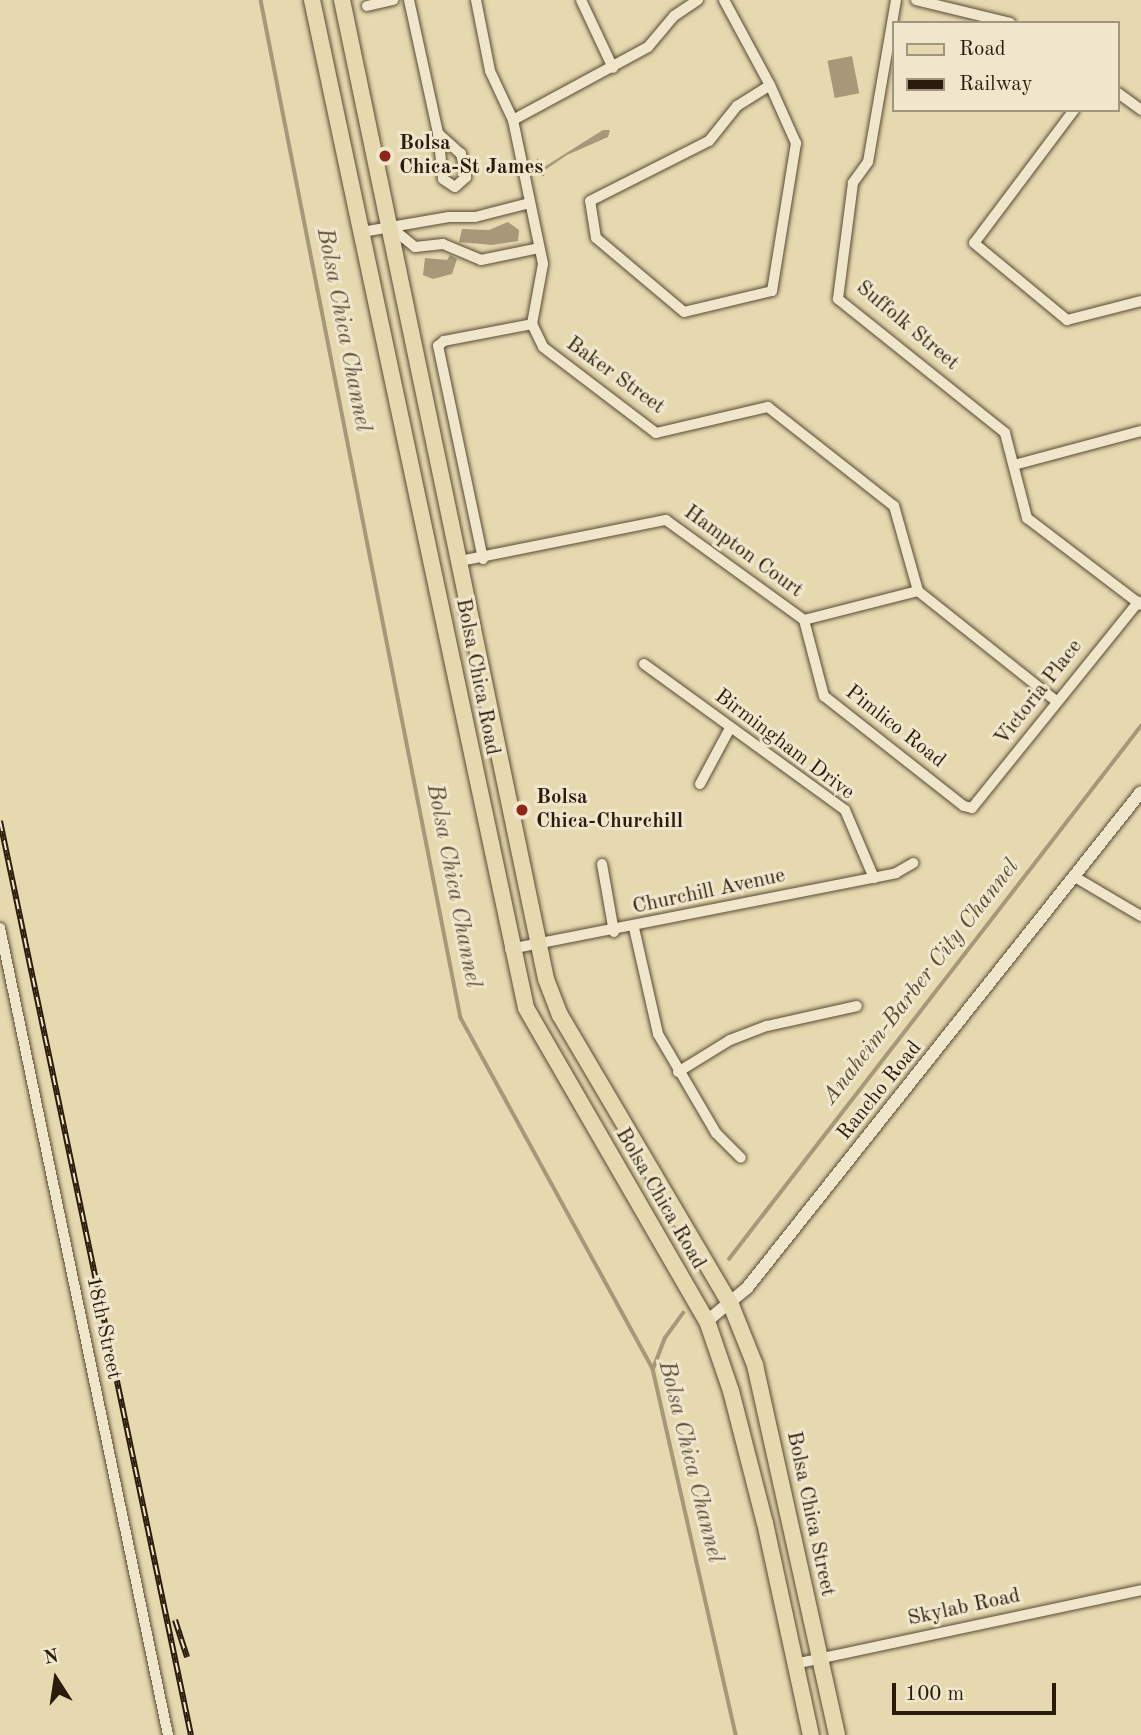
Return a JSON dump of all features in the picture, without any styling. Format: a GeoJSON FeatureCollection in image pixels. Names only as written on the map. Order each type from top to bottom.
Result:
{"type":"FeatureCollection","features":[{"type":"Feature","properties":{"kind":"main road","name":"Bolsa Chica Road"},"geometry":{"type":"LineString","coordinates":[[312,0],[443,615],[510,949],[526,1008],[707,1321]]}},
{"type":"Feature","properties":{"kind":"main road","name":"Bolsa Chica Road"},"geometry":{"type":"LineString","coordinates":[[342,0],[460,561],[537,945],[560,1015],[731,1305]]}},
{"type":"Feature","properties":{"kind":"main road"},"geometry":{"type":"LineString","coordinates":[[428,544],[460,561],[444,574],[450,608],[443,615]]}},
{"type":"Feature","properties":{"kind":"main road","name":"Bolsa Chica Street"},"geometry":{"type":"LineString","coordinates":[[731,1305],[763,1397],[837,1735]]}},
{"type":"Feature","properties":{"kind":"main road"},"geometry":{"type":"LineString","coordinates":[[707,1321],[731,1391],[765,1523],[811,1735]]}},
{"type":"Feature","properties":{"kind":"street"},"geometry":{"type":"LineString","coordinates":[[367,6],[393,0]]}},
{"type":"Feature","properties":{"kind":"street"},"geometry":{"type":"LineString","coordinates":[[409,0],[438,133],[443,179],[455,187],[466,177],[461,154],[438,133]]}},
{"type":"Feature","properties":{"kind":"street"},"geometry":{"type":"LineString","coordinates":[[476,0],[490,71],[513,120],[543,264],[532,324],[440,343],[482,559]]}},
{"type":"Feature","properties":{"kind":"street"},"geometry":{"type":"LineString","coordinates":[[581,0],[613,68]]}},
{"type":"Feature","properties":{"kind":"street"},"geometry":{"type":"LineString","coordinates":[[513,120],[649,47],[674,16],[698,0]]}},
{"type":"Feature","properties":{"kind":"street"},"geometry":{"type":"LineString","coordinates":[[724,0],[770,85],[796,143],[772,290],[684,312],[596,238],[590,201],[709,141],[737,106],[770,85]]}},
{"type":"Feature","properties":{"kind":"street","name":"Suffolk Street"},"geometry":{"type":"LineString","coordinates":[[892,21],[896,0]]}},
{"type":"Feature","properties":{"kind":"street"},"geometry":{"type":"LineString","coordinates":[[916,0],[1002,21]]}},
{"type":"Feature","properties":{"kind":"street","name":"Suffolk Street"},"geometry":{"type":"LineString","coordinates":[[892,23],[868,162],[853,183],[838,299],[1005,433],[1027,518],[1139,603]]}},
{"type":"Feature","properties":{"kind":"street"},"geometry":{"type":"LineString","coordinates":[[1120,94],[1141,110]]}},
{"type":"Feature","properties":{"kind":"street"},"geometry":{"type":"LineString","coordinates":[[1072,112],[974,243],[1067,320],[1141,301]]}},
{"type":"Feature","properties":{"kind":"street"},"geometry":{"type":"LineString","coordinates":[[362,232],[388,225],[475,217],[530,204]]}},
{"type":"Feature","properties":{"kind":"street"},"geometry":{"type":"LineString","coordinates":[[388,225],[415,247],[443,244],[481,260],[539,248]]}},
{"type":"Feature","properties":{"kind":"street","name":"Baker Street"},"geometry":{"type":"LineString","coordinates":[[532,324],[543,347],[656,433],[768,407],[894,506],[918,591]]}},
{"type":"Feature","properties":{"kind":"street"},"geometry":{"type":"LineString","coordinates":[[1014,465],[1141,431]]}},
{"type":"Feature","properties":{"kind":"street","name":"Hampton Court"},"geometry":{"type":"LineString","coordinates":[[460,561],[482,559],[666,520],[804,620],[918,591]]}},
{"type":"Feature","properties":{"kind":"street"},"geometry":{"type":"LineString","coordinates":[[918,591],[1055,700]]}},
{"type":"Feature","properties":{"kind":"street","name":"Victoria Place"},"geometry":{"type":"LineString","coordinates":[[972,808],[1055,700],[1139,603]]}},
{"type":"Feature","properties":{"kind":"street","name":"Pimlico Road"},"geometry":{"type":"LineString","coordinates":[[804,620],[824,696],[964,806],[972,808]]}},
{"type":"Feature","properties":{"kind":"street","name":"Birmingham Drive"},"geometry":{"type":"LineString","coordinates":[[644,664],[845,810],[874,878]]}},
{"type":"Feature","properties":{"kind":"street"},"geometry":{"type":"LineString","coordinates":[[699,784],[730,728]]}},
{"type":"Feature","properties":{"kind":"street","name":"Rancho Road"},"geometry":{"type":"LineString","coordinates":[[707,1321],[731,1305],[1141,792]]}},
{"type":"Feature","properties":{"kind":"street","name":"Churchill Avenue"},"geometry":{"type":"LineString","coordinates":[[510,949],[614,932],[874,878],[897,873],[913,863]]}},
{"type":"Feature","properties":{"kind":"street"},"geometry":{"type":"LineString","coordinates":[[601,864],[614,932]]}},
{"type":"Feature","properties":{"kind":"street"},"geometry":{"type":"LineString","coordinates":[[1075,877],[1141,916]]}},
{"type":"Feature","properties":{"kind":"street","name":"18th Street"},"geometry":{"type":"LineString","coordinates":[[0,928],[168,1735]]}},
{"type":"Feature","properties":{"kind":"street"},"geometry":{"type":"LineString","coordinates":[[634,928],[657,1034],[716,1133],[741,1158]]}},
{"type":"Feature","properties":{"kind":"street"},"geometry":{"type":"LineString","coordinates":[[678,1072],[730,1040],[767,1026],[857,1006]]}},
{"type":"Feature","properties":{"kind":"street","name":"Skylab Road"},"geometry":{"type":"LineString","coordinates":[[794,1664],[1141,1590]]}},
{"type":"Feature","properties":{"kind":"shaded area"},"geometry":{"type":"Polygon","coordinates":[[[852,56],[859,93],[835,98],[827,61],[852,56]]]}},
{"type":"Feature","properties":{"kind":"shaded area"},"geometry":{"type":"Polygon","coordinates":[[[603,130],[610,130],[608,137],[567,155],[545,170],[544,176],[536,176],[537,158],[544,167],[603,130]]]}},
{"type":"Feature","properties":{"kind":"shaded area"},"geometry":{"type":"Polygon","coordinates":[[[508,222],[519,230],[518,241],[492,245],[459,242],[462,229],[489,230],[508,222]]]}},
{"type":"Feature","properties":{"kind":"shaded area"},"geometry":{"type":"Polygon","coordinates":[[[450,255],[457,259],[452,274],[433,279],[423,275],[425,258],[447,260],[450,255]]]}},
{"type":"Feature","properties":{"kind":"waterway","name":"Bolsa Chica Channel"},"geometry":{"type":"LineString","coordinates":[[261,0],[461,1018],[653,1369],[736,1735]]}},
{"type":"Feature","properties":{"kind":"waterway","name":"Anaheim-Barber City Channel"},"geometry":{"type":"LineString","coordinates":[[729,1259],[1141,726]]}},
{"type":"Feature","properties":{"kind":"waterway","name":"Anaheim-Barber City Channel"},"geometry":{"type":"LineString","coordinates":[[653,1369],[665,1338],[683,1313]]}},
{"type":"Feature","properties":{"kind":"railway"},"geometry":{"type":"LineString","coordinates":[[0,821],[191,1735]]}},
{"type":"Feature","properties":{"kind":"railway"},"geometry":{"type":"LineString","coordinates":[[175,1620],[187,1657]]}},
{"type":"Feature","properties":{"kind":"place","name":"Bolsa Chica-St James"},"geometry":{"type":"Point","coordinates":[385,156]}},
{"type":"Feature","properties":{"kind":"place","name":"Bolsa Chica-Churchill"},"geometry":{"type":"Point","coordinates":[522,810]}}]}
